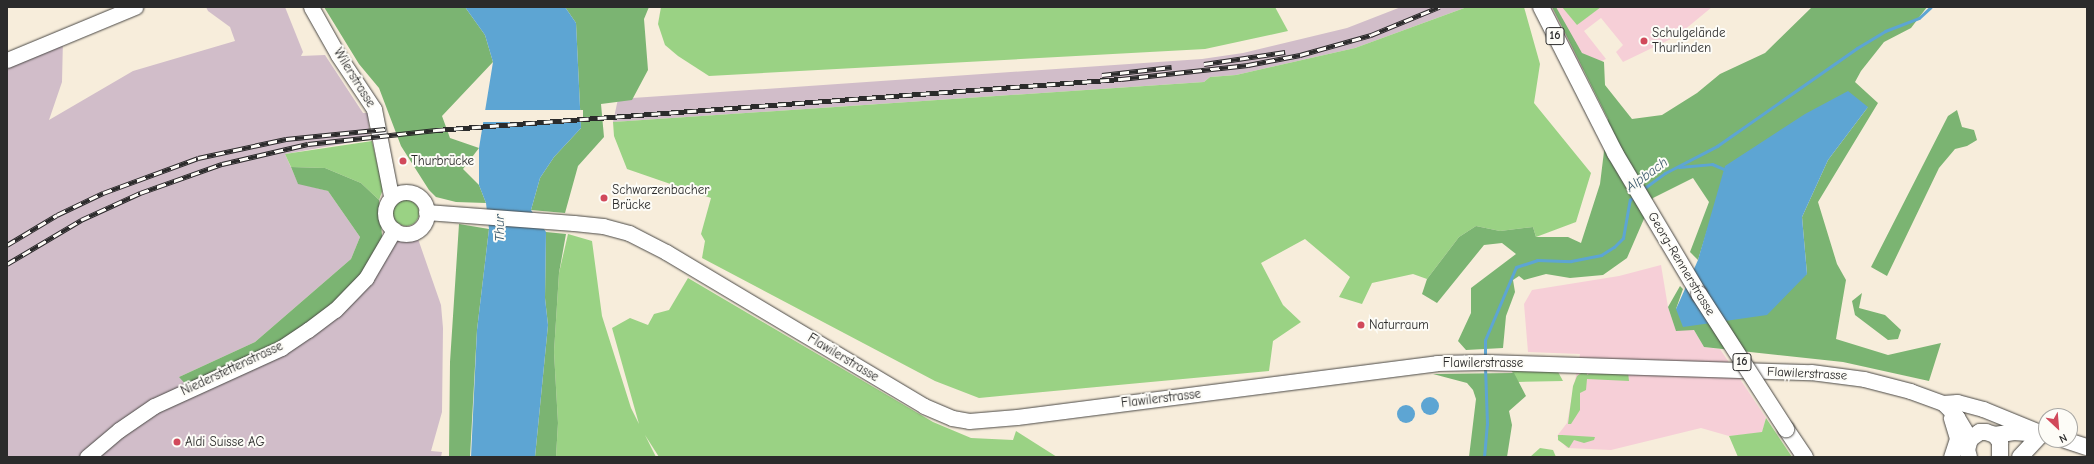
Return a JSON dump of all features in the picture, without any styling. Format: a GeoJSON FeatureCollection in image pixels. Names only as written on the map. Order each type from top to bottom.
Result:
{"type":"FeatureCollection","features":[{"type":"Feature","properties":{"kind":"main road"},"geometry":{"type":"LineString","coordinates":[[7,60],[135,7]]}},
{"type":"Feature","properties":{"kind":"main road","name":"Wilerstrasse"},"geometry":{"type":"LineString","coordinates":[[311,7],[338,55],[374,109],[384,153],[391,196],[386,214],[394,230]]}},
{"type":"Feature","properties":{"kind":"main road","name":"Georg-Rennerstrasse"},"geometry":{"type":"LineString","coordinates":[[1541,7],[1615,153],[1655,222],[1805,457]]}},
{"type":"Feature","properties":{"kind":"main road","name":"Wilerstrasse"},"geometry":{"type":"LineString","coordinates":[[384,153],[406,191],[418,196],[426,212]]}},
{"type":"Feature","properties":{"kind":"main road"},"geometry":{"type":"LineString","coordinates":[[391,196],[406,191]]}},
{"type":"Feature","properties":{"kind":"main road"},"geometry":{"type":"LineString","coordinates":[[394,230],[402,235],[416,233],[424,225],[426,212]]}},
{"type":"Feature","properties":{"kind":"main road","name":"Flawilerstrasse"},"geometry":{"type":"LineString","coordinates":[[426,212],[603,226],[640,237],[924,406],[952,418],[969,421],[1030,416],[1438,363],[1508,363],[1812,372],[1864,379],[1910,390],[1948,403],[1974,445]]}},
{"type":"Feature","properties":{"kind":"main road","name":"Niederstettenstrasse"},"geometry":{"type":"LineString","coordinates":[[87,457],[119,430],[154,406],[281,348],[335,310],[366,278],[394,230]]}},
{"type":"Feature","properties":{"kind":"main road"},"geometry":{"type":"LineString","coordinates":[[1951,457],[1957,438],[1956,429],[1948,403],[1983,409],[2038,432]]}},
{"type":"Feature","properties":{"kind":"main road"},"geometry":{"type":"LineString","coordinates":[[1974,445],[2026,434],[2038,434]]}},
{"type":"Feature","properties":{"kind":"main road"},"geometry":{"type":"LineString","coordinates":[[2001,454],[2026,434]]}},
{"type":"Feature","properties":{"kind":"main road"},"geometry":{"type":"LineString","coordinates":[[2020,457],[2038,440]]}},
{"type":"Feature","properties":{"kind":"main road"},"geometry":{"type":"LineString","coordinates":[[1974,445],[2000,442],[2001,454]]}},
{"type":"Feature","properties":{"kind":"shaded area"},"geometry":{"type":"Polygon","coordinates":[[[206,7],[285,7],[303,52],[301,56],[325,55],[363,113],[368,113],[370,139],[285,154],[298,183],[328,191],[360,237],[351,259],[255,342],[179,377],[247,365],[398,233],[416,233],[441,305],[443,328],[442,412],[431,451],[442,452],[441,457],[7,457],[7,60],[63,39],[62,82],[49,120],[133,71],[235,41],[230,27],[208,11],[206,7]]]}},
{"type":"Feature","properties":{"kind":"shaded area"},"geometry":{"type":"Polygon","coordinates":[[[1401,7],[1467,7],[1355,48],[1236,75],[1210,77],[1204,82],[613,122],[618,99],[1202,59],[1243,53],[1347,28],[1401,7]]]}},
{"type":"Feature","properties":{"kind":"shaded area","name":"Schulgelände Thurlinden"},"geometry":{"type":"Polygon","coordinates":[[[1551,7],[1712,7],[1677,36],[1623,62],[1616,52],[1623,45],[1601,18],[1584,31],[1606,59],[1582,70],[1551,7]]]}},
{"type":"Feature","properties":{"kind":"shaded area"},"geometry":{"type":"Polygon","coordinates":[[[1661,265],[1668,307],[1676,330],[1694,330],[1704,347],[1720,349],[1766,418],[1762,433],[1729,436],[1701,428],[1611,450],[1567,448],[1557,436],[1567,423],[1580,354],[1528,352],[1524,304],[1532,290],[1619,276],[1661,265]]]}},
{"type":"Feature","properties":{"kind":"green space"},"geometry":{"type":"Polygon","coordinates":[[[324,7],[465,7],[485,35],[493,62],[442,116],[450,138],[479,148],[463,169],[479,185],[486,203],[456,202],[436,197],[429,190],[401,146],[379,88],[359,64],[324,7]]]}},
{"type":"Feature","properties":{"kind":"green space"},"geometry":{"type":"Polygon","coordinates":[[[565,7],[649,7],[644,19],[648,70],[632,100],[601,104],[604,137],[578,166],[565,213],[531,210],[540,178],[554,157],[581,128],[576,23],[565,7]]]}},
{"type":"Feature","properties":{"kind":"green space"},"geometry":{"type":"Polygon","coordinates":[[[661,7],[1275,7],[1288,31],[1205,49],[709,76],[678,56],[665,45],[658,24],[661,7]]]}},
{"type":"Feature","properties":{"kind":"green space"},"geometry":{"type":"Polygon","coordinates":[[[1467,7],[1524,7],[1540,64],[1534,103],[1591,173],[1576,222],[1536,237],[1533,227],[1500,231],[1476,226],[1459,237],[1427,279],[1413,274],[1372,283],[1362,304],[1339,297],[1350,277],[1305,239],[1261,263],[1283,305],[1301,322],[1273,341],[1269,371],[979,398],[935,381],[702,258],[705,241],[701,234],[711,198],[627,169],[614,136],[613,122],[1204,82],[1210,77],[1236,75],[1355,48],[1467,7]]]}},
{"type":"Feature","properties":{"kind":"green space"},"geometry":{"type":"Polygon","coordinates":[[[1552,7],[1556,7],[1582,53],[1604,62],[1605,85],[1632,119],[1662,115],[1697,93],[1720,74],[1765,53],[1812,7],[1927,7],[1911,28],[1884,42],[1861,71],[1855,82],[1878,103],[1818,202],[1837,264],[1846,280],[1836,339],[1888,355],[1941,343],[1929,381],[1843,362],[1704,347],[1694,330],[1676,331],[1668,307],[1680,286],[1683,289],[1676,309],[1807,274],[1802,217],[1828,160],[1868,107],[1710,221],[1698,260],[1690,252],[1709,202],[1693,178],[1653,198],[1627,258],[1603,275],[1570,278],[1546,274],[1524,280],[1519,276],[1513,280],[1515,292],[1506,316],[1503,348],[1466,350],[1458,341],[1471,313],[1471,288],[1516,254],[1502,243],[1484,245],[1437,303],[1422,294],[1427,279],[1459,237],[1476,226],[1500,231],[1533,227],[1536,237],[1568,237],[1581,243],[1600,184],[1608,119],[1552,7]]]}},
{"type":"Feature","properties":{"kind":"green space"},"geometry":{"type":"Polygon","coordinates":[[[1562,7],[1601,7],[1577,25],[1562,7]]]}},
{"type":"Feature","properties":{"kind":"green space"},"geometry":{"type":"Polygon","coordinates":[[[1957,110],[1962,127],[1974,130],[1977,140],[1967,146],[1955,149],[1939,168],[1887,276],[1871,267],[1948,116],[1957,110]]]}},
{"type":"Feature","properties":{"kind":"green space"},"geometry":{"type":"Polygon","coordinates":[[[372,141],[383,189],[379,200],[361,183],[325,168],[291,167],[285,154],[372,141]]]}},
{"type":"Feature","properties":{"kind":"green space"},"geometry":{"type":"Polygon","coordinates":[[[291,167],[325,168],[361,183],[379,200],[383,247],[366,278],[308,330],[189,388],[179,377],[255,342],[351,259],[360,237],[328,191],[298,184],[291,167]]]}},
{"type":"Feature","properties":{"kind":"green space"},"geometry":{"type":"Polygon","coordinates":[[[406,200],[415,204],[419,213],[415,222],[406,226],[397,222],[393,213],[397,204],[406,200]]]}},
{"type":"Feature","properties":{"kind":"green space"},"geometry":{"type":"Polygon","coordinates":[[[459,224],[489,229],[477,330],[470,457],[449,457],[450,362],[459,224]]]}},
{"type":"Feature","properties":{"kind":"green space"},"geometry":{"type":"Polygon","coordinates":[[[546,232],[566,234],[559,273],[554,352],[558,423],[556,457],[535,457],[548,325],[545,298],[546,232]]]}},
{"type":"Feature","properties":{"kind":"green space"},"geometry":{"type":"Polygon","coordinates":[[[568,234],[592,241],[602,316],[631,408],[639,424],[612,328],[630,318],[648,325],[654,314],[669,310],[688,278],[933,422],[971,438],[1013,440],[1016,431],[1057,457],[659,457],[645,435],[656,457],[556,457],[558,423],[554,352],[559,273],[568,234]]]}},
{"type":"Feature","properties":{"kind":"green space"},"geometry":{"type":"Polygon","coordinates":[[[1862,293],[1859,308],[1885,315],[1901,330],[1898,339],[1888,340],[1855,315],[1852,301],[1862,293]]]}},
{"type":"Feature","properties":{"kind":"green space"},"geometry":{"type":"Polygon","coordinates":[[[1511,370],[1557,370],[1563,381],[1518,382],[1511,370]]]}},
{"type":"Feature","properties":{"kind":"green space"},"geometry":{"type":"Polygon","coordinates":[[[1584,371],[1587,371],[1587,375],[1594,371],[1606,374],[1628,372],[1629,381],[1587,379],[1586,390],[1580,393],[1580,410],[1571,424],[1568,424],[1573,386],[1577,376],[1584,371]]]}},
{"type":"Feature","properties":{"kind":"green space"},"geometry":{"type":"Polygon","coordinates":[[[1514,373],[1526,396],[1509,411],[1512,425],[1507,457],[1469,457],[1476,399],[1473,390],[1467,383],[1433,374],[1514,373]]]}},
{"type":"Feature","properties":{"kind":"green space"},"geometry":{"type":"Polygon","coordinates":[[[1766,418],[1792,457],[1738,457],[1729,436],[1762,432],[1766,418]]]}},
{"type":"Feature","properties":{"kind":"green space"},"geometry":{"type":"Polygon","coordinates":[[[1558,435],[1595,437],[1594,440],[1584,443],[1574,440],[1569,448],[1558,440],[1558,435]]]}},
{"type":"Feature","properties":{"kind":"green space"},"geometry":{"type":"Polygon","coordinates":[[[1540,448],[1553,450],[1556,457],[1530,457],[1540,448]]]}},
{"type":"Feature","properties":{"kind":"water","name":"Thur"},"geometry":{"type":"Polygon","coordinates":[[[465,7],[565,7],[576,23],[581,128],[554,157],[540,178],[531,210],[546,232],[545,298],[548,325],[535,457],[471,457],[477,330],[489,229],[486,203],[479,185],[479,148],[493,62],[485,35],[465,7]]]}},
{"type":"Feature","properties":{"kind":"water"},"geometry":{"type":"Polygon","coordinates":[[[1848,91],[1868,107],[1828,160],[1802,217],[1807,274],[1767,315],[1683,327],[1676,309],[1698,260],[1725,166],[1805,114],[1848,91]]]}},
{"type":"Feature","properties":{"kind":"water"},"geometry":{"type":"Polygon","coordinates":[[[1430,397],[1434,398],[1438,402],[1438,410],[1434,414],[1430,415],[1426,414],[1422,410],[1421,406],[1422,402],[1426,398],[1430,397]]]}},
{"type":"Feature","properties":{"kind":"water"},"geometry":{"type":"Polygon","coordinates":[[[1406,405],[1412,408],[1415,414],[1412,420],[1406,423],[1400,420],[1397,414],[1400,408],[1406,405]]]}},
{"type":"Feature","properties":{"kind":"pier"},"geometry":{"type":"Polygon","coordinates":[[[482,110],[583,110],[583,122],[482,122],[482,110]]]}},
{"type":"Feature","properties":{"kind":"waterway","name":"Alpbach"},"geometry":{"type":"LineString","coordinates":[[1643,189],[1665,173],[1717,146],[1857,48],[1885,31],[1919,18],[1931,7]]}},
{"type":"Feature","properties":{"kind":"waterway"},"geometry":{"type":"LineString","coordinates":[[1679,167],[1712,164],[1724,169]]}},
{"type":"Feature","properties":{"kind":"waterway","name":"Alpbach"},"geometry":{"type":"LineString","coordinates":[[1485,357],[1485,340],[1516,267],[1537,260],[1571,261],[1601,255],[1614,247],[1623,238],[1630,200],[1634,196]]}},
{"type":"Feature","properties":{"kind":"waterway","name":"Alpbach"},"geometry":{"type":"LineString","coordinates":[[1484,457],[1487,424],[1485,367]]}},
{"type":"Feature","properties":{"kind":"railway"},"geometry":{"type":"LineString","coordinates":[[7,264],[81,220],[140,193],[222,164],[308,144],[436,130],[1121,79],[1248,65],[1300,55],[1371,35],[1439,7]]}},
{"type":"Feature","properties":{"kind":"railway"},"geometry":{"type":"LineString","coordinates":[[1204,64],[1285,52]]}},
{"type":"Feature","properties":{"kind":"railway"},"geometry":{"type":"LineString","coordinates":[[1102,75],[1172,67]]}},
{"type":"Feature","properties":{"kind":"railway"},"geometry":{"type":"LineString","coordinates":[[7,245],[57,215],[103,193],[198,158],[286,139],[386,129]]}},
{"type":"Feature","properties":{"kind":"place","name":"Schulgelände Thurlinden"},"geometry":{"type":"Point","coordinates":[1644,41]}},
{"type":"Feature","properties":{"kind":"place","name":"Thurbrücke"},"geometry":{"type":"Point","coordinates":[403,161]}},
{"type":"Feature","properties":{"kind":"place","name":"Schwarzenbacher Brücke"},"geometry":{"type":"Point","coordinates":[604,198]}},
{"type":"Feature","properties":{"kind":"place","name":"Naturraum"},"geometry":{"type":"Point","coordinates":[1361,325]}},
{"type":"Feature","properties":{"kind":"place","name":"Aldi Suisse AG"},"geometry":{"type":"Point","coordinates":[177,442]}}]}
